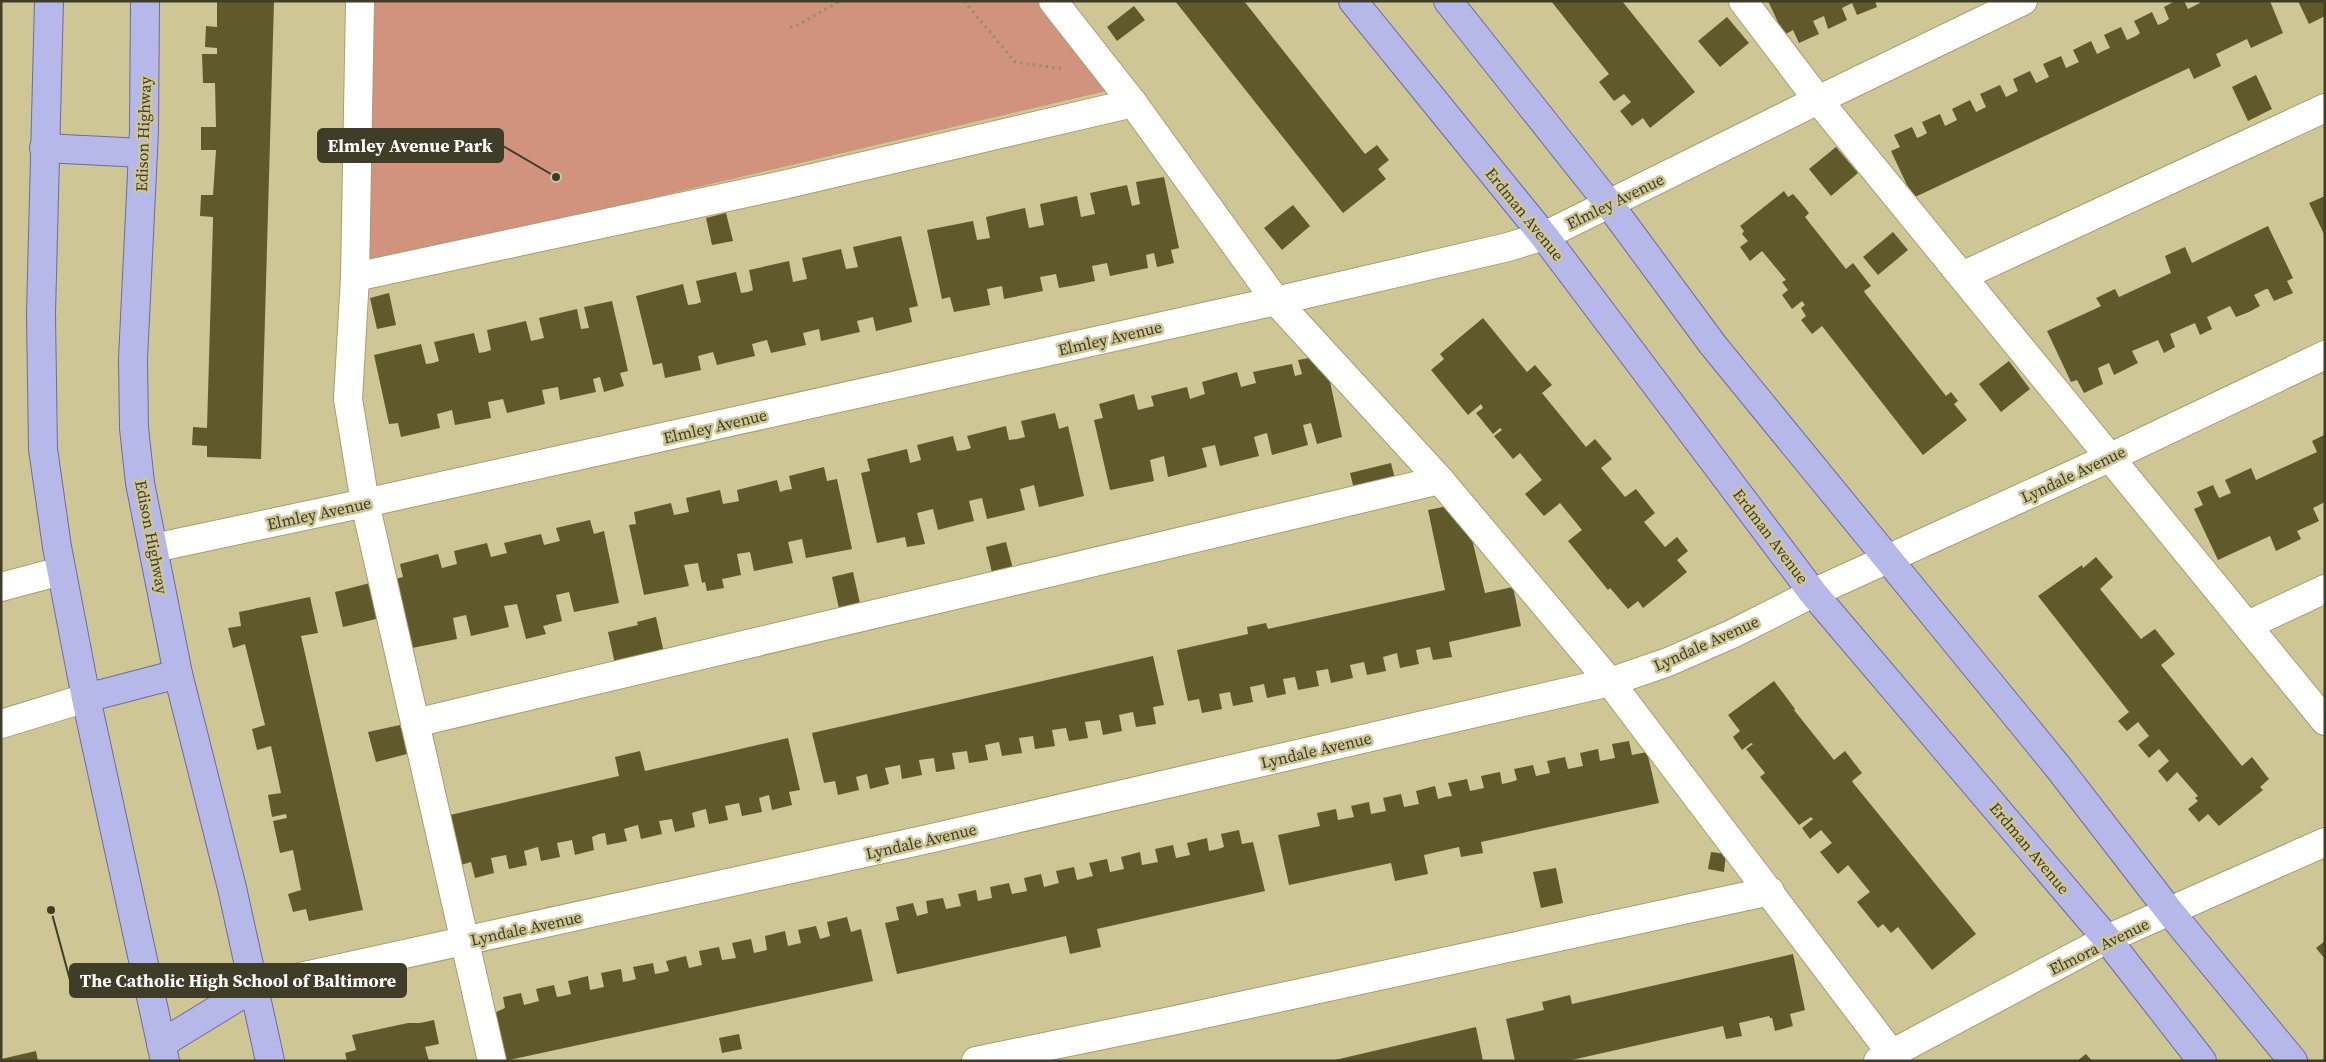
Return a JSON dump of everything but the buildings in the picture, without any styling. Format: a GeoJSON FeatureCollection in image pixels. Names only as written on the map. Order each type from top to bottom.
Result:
{"type":"FeatureCollection","features":[{"type":"Feature","properties":{"kind":"main road"},"geometry":{"type":"LineString","coordinates":[[49,1],[40,366],[43,449],[61,571],[86,698],[163,1052],[254,987]]}},
{"type":"Feature","properties":{"kind":"main road","name":"Edison Highway"},"geometry":{"type":"LineString","coordinates":[[146,1],[143,153],[133,359],[134,428],[140,483],[178,674],[232,888],[270,1061]]}},
{"type":"Feature","properties":{"kind":"main road","name":"Erdman Avenue"},"geometry":{"type":"LineString","coordinates":[[1353,1],[1544,236],[1813,592],[2107,940],[2202,1061]]}},
{"type":"Feature","properties":{"kind":"main road"},"geometry":{"type":"LineString","coordinates":[[1448,1],[1609,204],[1713,345],[2058,767],[2170,912],[2293,1061]]}},
{"type":"Feature","properties":{"kind":"main road"},"geometry":{"type":"LineString","coordinates":[[44,148],[143,153]]}},
{"type":"Feature","properties":{"kind":"main road"},"geometry":{"type":"LineString","coordinates":[[86,698],[178,674]]}},
{"type":"Feature","properties":{"kind":"street"},"geometry":{"type":"LineString","coordinates":[[360,1],[354,277],[348,399],[365,503],[492,1061]]}},
{"type":"Feature","properties":{"kind":"street"},"geometry":{"type":"LineString","coordinates":[[1053,1],[1133,103],[1276,301],[1440,480],[1610,682],[1770,892],[1889,1059]]}},
{"type":"Feature","properties":{"kind":"street"},"geometry":{"type":"LineString","coordinates":[[1743,1],[1818,100],[2325,721]]}},
{"type":"Feature","properties":{"kind":"street","name":"Elmley Avenue"},"geometry":{"type":"LineString","coordinates":[[154,548],[365,503],[1492,252],[1544,236],[2023,1]]}},
{"type":"Feature","properties":{"kind":"street"},"geometry":{"type":"LineString","coordinates":[[354,277],[783,185],[1133,103]]}},
{"type":"Feature","properties":{"kind":"street"},"geometry":{"type":"LineString","coordinates":[[1962,276],[2325,108]]}},
{"type":"Feature","properties":{"kind":"street","name":"Lyndale Avenue"},"geometry":{"type":"LineString","coordinates":[[254,987],[928,839],[1610,682],[1668,662],[1723,638],[1813,592],[2111,457],[2325,355]]}},
{"type":"Feature","properties":{"kind":"street"},"geometry":{"type":"LineString","coordinates":[[414,723],[1440,480]]}},
{"type":"Feature","properties":{"kind":"street"},"geometry":{"type":"LineString","coordinates":[[1,587],[61,571]]}},
{"type":"Feature","properties":{"kind":"street"},"geometry":{"type":"LineString","coordinates":[[2248,625],[2325,589]]}},
{"type":"Feature","properties":{"kind":"street"},"geometry":{"type":"LineString","coordinates":[[1,724],[86,698]]}},
{"type":"Feature","properties":{"kind":"street","name":"Elmora Avenue"},"geometry":{"type":"LineString","coordinates":[[1889,1059],[2107,940],[2325,842]]}},
{"type":"Feature","properties":{"kind":"street"},"geometry":{"type":"LineString","coordinates":[[976,1061],[1176,1020],[1770,892]]}},
{"type":"Feature","properties":{"kind":"path"},"geometry":{"type":"LineString","coordinates":[[790,27],[840,1]]}},
{"type":"Feature","properties":{"kind":"path"},"geometry":{"type":"LineString","coordinates":[[964,1],[1016,62],[1111,74]]}},
{"type":"Feature","properties":{"kind":"shaded area"},"geometry":{"type":"Polygon","coordinates":[[[375,1],[1046,1],[1115,89],[367,265],[375,1]]]}},
{"type":"Feature","properties":{"kind":"place","name":"Elmley Avenue Park"},"geometry":{"type":"Point","coordinates":[556,177]}},
{"type":"Feature","properties":{"kind":"place","name":"The Catholic High School of Baltimore"},"geometry":{"type":"Point","coordinates":[51,910]}}]}
